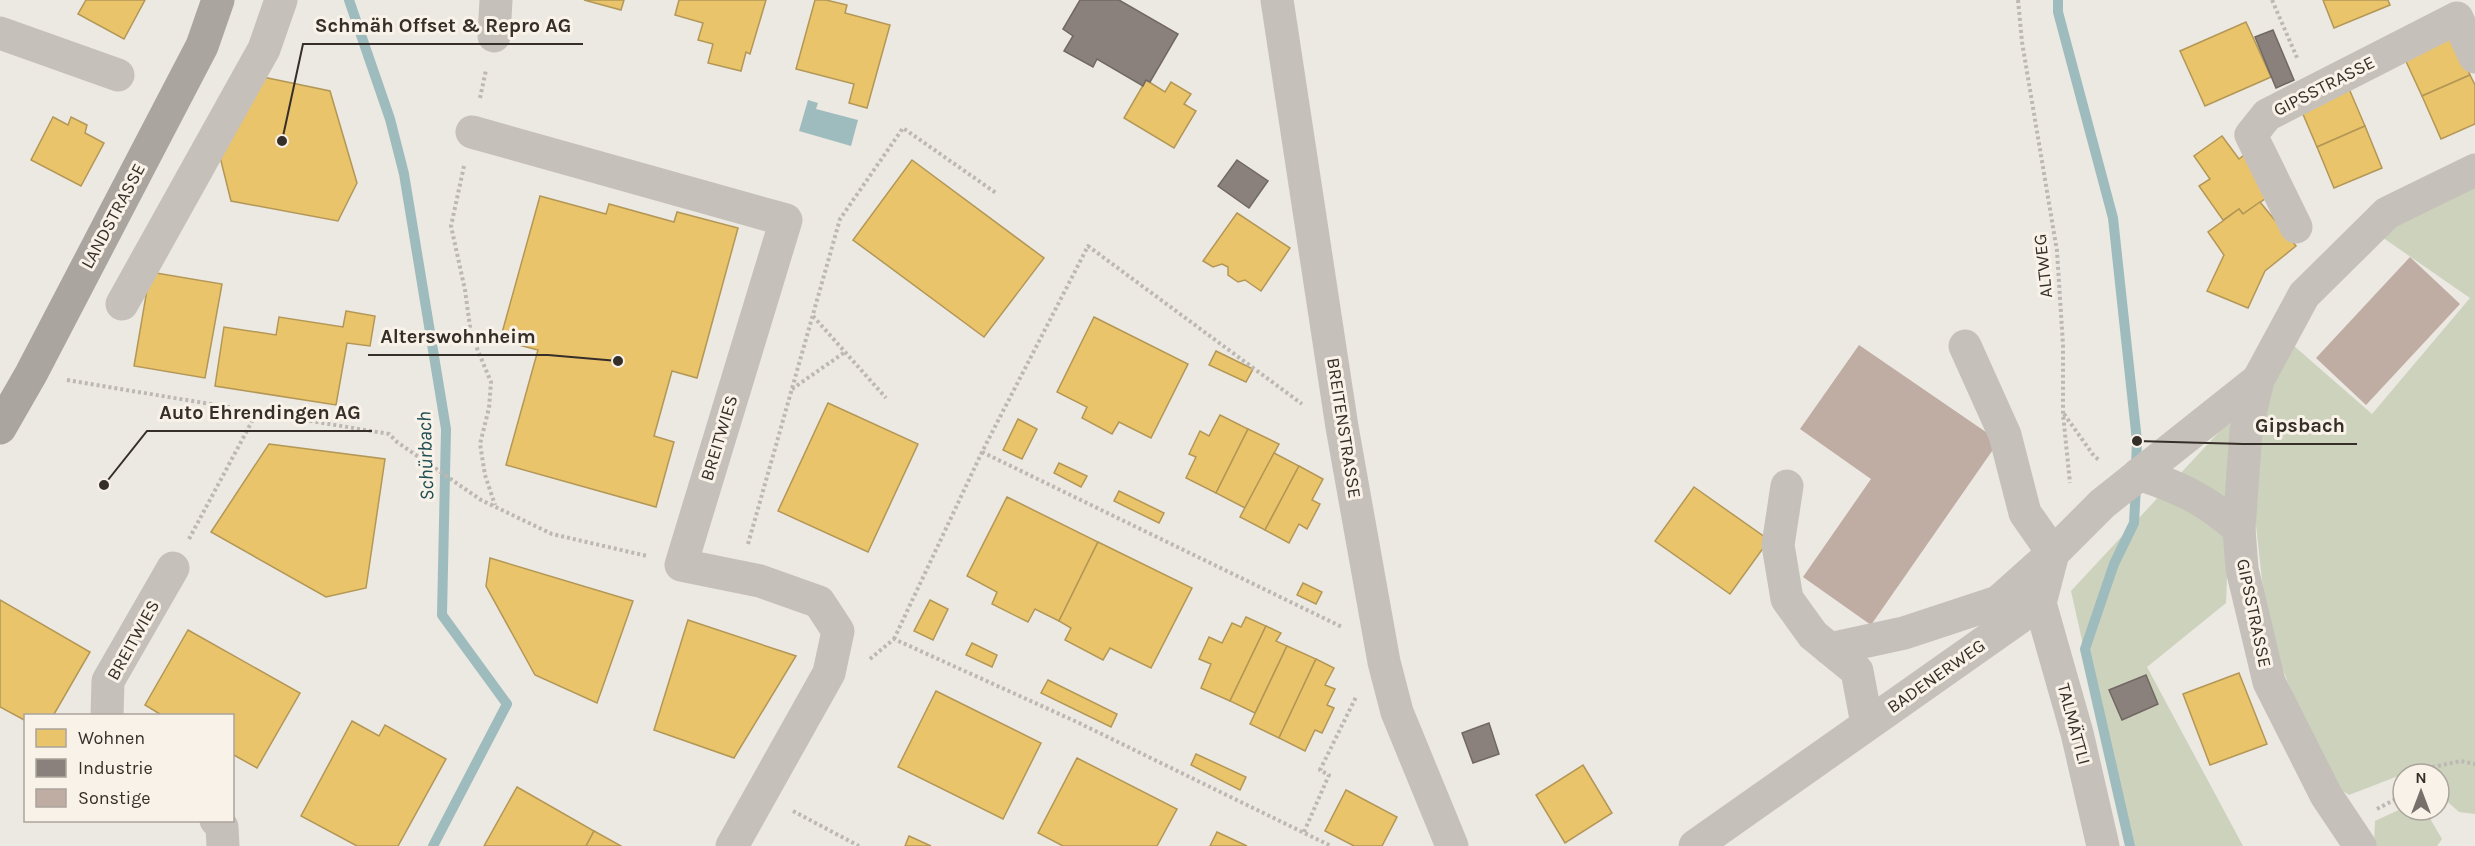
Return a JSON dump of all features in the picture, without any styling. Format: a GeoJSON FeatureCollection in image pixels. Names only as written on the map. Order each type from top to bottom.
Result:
{"type":"FeatureCollection","features":[{"type":"Feature","properties":{"kind":"main road","name":"LANDSTRASSE"},"geometry":{"type":"LineString","coordinates":[[0,428],[31,374],[202,46],[218,0]]}},
{"type":"Feature","properties":{"kind":"street"},"geometry":{"type":"LineString","coordinates":[[122,304],[264,49],[281,0]]}},
{"type":"Feature","properties":{"kind":"street"},"geometry":{"type":"LineString","coordinates":[[494,36],[496,0]]}},
{"type":"Feature","properties":{"kind":"street","name":"BREITENSTRASSE"},"geometry":{"type":"LineString","coordinates":[[1277,0],[1342,427],[1380,638],[1397,712],[1452,846]]}},
{"type":"Feature","properties":{"kind":"street","name":"GIPSSTRASSE"},"geometry":{"type":"LineString","coordinates":[[2296,227],[2251,135],[2267,115],[2457,18],[2475,57]]}},
{"type":"Feature","properties":{"kind":"street"},"geometry":{"type":"LineString","coordinates":[[0,33],[118,75]]}},
{"type":"Feature","properties":{"kind":"street","name":"BREITWIES"},"geometry":{"type":"LineString","coordinates":[[472,132],[786,220],[681,565]]}},
{"type":"Feature","properties":{"kind":"street","name":"GIPSSTRASSE"},"geometry":{"type":"LineString","coordinates":[[2360,846],[2326,795],[2269,682],[2242,569],[2239,529],[2246,431],[2258,381],[2304,295],[2387,213],[2475,170]]}},
{"type":"Feature","properties":{"kind":"street"},"geometry":{"type":"LineString","coordinates":[[1965,346],[2005,435],[2025,513],[2064,542]]}},
{"type":"Feature","properties":{"kind":"street"},"geometry":{"type":"LineString","coordinates":[[1830,649],[1904,633],[1998,602],[2102,504],[2258,381]]}},
{"type":"Feature","properties":{"kind":"street"},"geometry":{"type":"LineString","coordinates":[[2133,478],[2182,489],[2214,507],[2239,529]]}},
{"type":"Feature","properties":{"kind":"street"},"geometry":{"type":"LineString","coordinates":[[1787,486],[1778,546],[1787,599],[1813,635],[1857,671],[1867,724]]}},
{"type":"Feature","properties":{"kind":"street"},"geometry":{"type":"LineString","coordinates":[[2040,603],[2064,542]]}},
{"type":"Feature","properties":{"kind":"street"},"geometry":{"type":"LineString","coordinates":[[681,565],[760,581],[819,602],[838,631],[829,673],[732,846]]}},
{"type":"Feature","properties":{"kind":"street","name":"BREITWIES"},"geometry":{"type":"LineString","coordinates":[[107,714],[108,681],[173,568]]}},
{"type":"Feature","properties":{"kind":"street","name":"BADENERWEG"},"geometry":{"type":"LineString","coordinates":[[1695,846],[2040,603]]}},
{"type":"Feature","properties":{"kind":"street","name":"TALMÄTTLI"},"geometry":{"type":"LineString","coordinates":[[2040,603],[2077,733],[2103,846]]}},
{"type":"Feature","properties":{"kind":"street"},"geometry":{"type":"LineString","coordinates":[[218,822],[222,827],[223,846]]}},
{"type":"Feature","properties":{"kind":"path","name":"ALTWEG"},"geometry":{"type":"LineString","coordinates":[[2018,0],[2022,42],[2057,251],[2064,345],[2064,542]]}},
{"type":"Feature","properties":{"kind":"path"},"geometry":{"type":"LineString","coordinates":[[2272,0],[2312,91]]}},
{"type":"Feature","properties":{"kind":"path"},"geometry":{"type":"LineString","coordinates":[[494,36],[451,226],[465,290],[471,333],[491,382],[489,408],[480,444],[485,475],[496,506]]}},
{"type":"Feature","properties":{"kind":"path"},"geometry":{"type":"LineString","coordinates":[[739,576],[840,219],[903,128],[996,193]]}},
{"type":"Feature","properties":{"kind":"path"},"geometry":{"type":"LineString","coordinates":[[833,655],[864,664],[894,639],[982,452],[1088,246],[1313,412],[1342,427]]}},
{"type":"Feature","properties":{"kind":"path"},"geometry":{"type":"LineString","coordinates":[[813,315],[886,398]]}},
{"type":"Feature","properties":{"kind":"path"},"geometry":{"type":"LineString","coordinates":[[792,388],[845,352]]}},
{"type":"Feature","properties":{"kind":"path"},"geometry":{"type":"LineString","coordinates":[[31,374],[389,434],[397,442],[481,500],[552,534],[681,565]]}},
{"type":"Feature","properties":{"kind":"path"},"geometry":{"type":"LineString","coordinates":[[173,568],[257,412]]}},
{"type":"Feature","properties":{"kind":"path"},"geometry":{"type":"LineString","coordinates":[[2064,414],[2094,456],[2133,478]]}},
{"type":"Feature","properties":{"kind":"path"},"geometry":{"type":"LineString","coordinates":[[982,452],[1356,634],[1380,638]]}},
{"type":"Feature","properties":{"kind":"path"},"geometry":{"type":"LineString","coordinates":[[894,639],[1077,722],[1330,846]]}},
{"type":"Feature","properties":{"kind":"path"},"geometry":{"type":"LineString","coordinates":[[1304,832],[1329,775],[1320,770],[1360,689]]}},
{"type":"Feature","properties":{"kind":"path"},"geometry":{"type":"LineString","coordinates":[[2451,762],[2461,760],[2475,764]]}},
{"type":"Feature","properties":{"kind":"path"},"geometry":{"type":"LineString","coordinates":[[760,794],[859,846]]}},
{"type":"Feature","properties":{"kind":"green space"},"geometry":{"type":"Polygon","coordinates":[[[2475,183],[2475,814],[2459,812],[2451,805],[2451,762],[2391,762],[2391,779],[2349,795],[2329,782],[2268,634],[2252,489],[2266,377],[2286,339],[2372,414],[2470,298],[2379,235],[2475,183]]]}},
{"type":"Feature","properties":{"kind":"green space"},"geometry":{"type":"Polygon","coordinates":[[[2233,417],[2226,603],[2147,667],[2243,846],[2128,846],[2071,591],[2233,417]]]}},
{"type":"Feature","properties":{"kind":"green space"},"geometry":{"type":"Polygon","coordinates":[[[2391,814],[2391,822],[2432,822],[2442,839],[2437,846],[2374,846],[2375,821],[2391,814]]]}},
{"type":"Feature","properties":{"kind":"water"},"geometry":{"type":"Polygon","coordinates":[[[808,100],[818,103],[816,109],[858,120],[851,146],[799,131],[808,100]]]}},
{"type":"Feature","properties":{"kind":"building: Wohnen"},"geometry":{"type":"Polygon","coordinates":[[[86,0],[145,0],[124,39],[78,14],[86,0]]]}},
{"type":"Feature","properties":{"kind":"building: Wohnen"},"geometry":{"type":"Polygon","coordinates":[[[584,0],[624,0],[621,10],[584,0]]]}},
{"type":"Feature","properties":{"kind":"building: Wohnen"},"geometry":{"type":"Polygon","coordinates":[[[679,0],[766,0],[750,54],[746,52],[741,71],[708,63],[713,44],[698,40],[703,23],[675,15],[679,0]]]}},
{"type":"Feature","properties":{"kind":"building: Wohnen"},"geometry":{"type":"Polygon","coordinates":[[[815,0],[847,5],[845,13],[890,25],[867,108],[849,103],[854,84],[796,69],[815,0]]]}},
{"type":"Feature","properties":{"kind":"building: Wohnen"},"geometry":{"type":"Polygon","coordinates":[[[2323,0],[2388,0],[2390,5],[2334,28],[2323,0]]]}},
{"type":"Feature","properties":{"kind":"building: Wohnen"},"geometry":{"type":"Polygon","coordinates":[[[2246,22],[2271,77],[2205,106],[2180,51],[2246,22]]]}},
{"type":"Feature","properties":{"kind":"building: Wohnen"},"geometry":{"type":"Polygon","coordinates":[[[2453,34],[2470,75],[2422,96],[2403,55],[2453,34]]]}},
{"type":"Feature","properties":{"kind":"building: Wohnen"},"geometry":{"type":"Polygon","coordinates":[[[2470,75],[2475,85],[2475,124],[2441,139],[2422,96],[2470,75]]]}},
{"type":"Feature","properties":{"kind":"building: Wohnen"},"geometry":{"type":"Polygon","coordinates":[[[263,77],[330,91],[357,183],[338,221],[231,201],[218,149],[263,77]]]}},
{"type":"Feature","properties":{"kind":"building: Wohnen"},"geometry":{"type":"Polygon","coordinates":[[[1146,80],[1165,92],[1171,82],[1191,94],[1184,104],[1196,111],[1174,148],[1124,118],[1146,80]]]}},
{"type":"Feature","properties":{"kind":"building: Wohnen"},"geometry":{"type":"Polygon","coordinates":[[[2347,84],[2365,126],[2317,147],[2299,105],[2347,84]]]}},
{"type":"Feature","properties":{"kind":"building: Wohnen"},"geometry":{"type":"Polygon","coordinates":[[[53,117],[68,125],[71,117],[87,125],[85,133],[104,143],[81,186],[31,160],[53,117]]]}},
{"type":"Feature","properties":{"kind":"building: Wohnen"},"geometry":{"type":"Polygon","coordinates":[[[2365,126],[2382,168],[2334,188],[2317,147],[2365,126]]]}},
{"type":"Feature","properties":{"kind":"building: Wohnen"},"geometry":{"type":"Polygon","coordinates":[[[2222,136],[2239,159],[2244,155],[2272,194],[2243,214],[2239,209],[2223,220],[2199,186],[2210,179],[2194,156],[2222,136]]]}},
{"type":"Feature","properties":{"kind":"building: Wohnen"},"geometry":{"type":"Polygon","coordinates":[[[912,160],[1044,258],[984,337],[853,240],[912,160]]]}},
{"type":"Feature","properties":{"kind":"building: Wohnen"},"geometry":{"type":"Polygon","coordinates":[[[540,196],[606,214],[609,204],[674,222],[677,212],[738,228],[697,378],[672,371],[654,436],[674,442],[656,507],[506,465],[538,350],[500,340],[540,196]]]}},
{"type":"Feature","properties":{"kind":"building: Wohnen"},"geometry":{"type":"Polygon","coordinates":[[[2260,202],[2296,246],[2265,271],[2248,308],[2207,291],[2224,255],[2208,232],[2239,209],[2243,214],[2260,202]]]}},
{"type":"Feature","properties":{"kind":"building: Wohnen"},"geometry":{"type":"Polygon","coordinates":[[[1237,213],[1290,248],[1261,291],[1245,280],[1238,282],[1228,275],[1228,267],[1222,264],[1213,267],[1203,261],[1237,213]]]}},
{"type":"Feature","properties":{"kind":"building: Wohnen"},"geometry":{"type":"Polygon","coordinates":[[[150,272],[222,284],[205,378],[134,366],[150,272]]]}},
{"type":"Feature","properties":{"kind":"building: Wohnen"},"geometry":{"type":"Polygon","coordinates":[[[346,311],[375,316],[370,346],[347,343],[336,405],[215,386],[224,327],[276,335],[279,317],[343,327],[346,311]]]}},
{"type":"Feature","properties":{"kind":"building: Wohnen"},"geometry":{"type":"Polygon","coordinates":[[[1094,317],[1188,364],[1151,438],[1119,422],[1112,434],[1082,418],[1087,407],[1057,392],[1094,317]]]}},
{"type":"Feature","properties":{"kind":"building: Wohnen"},"geometry":{"type":"Polygon","coordinates":[[[1216,351],[1253,369],[1246,382],[1209,365],[1216,351]]]}},
{"type":"Feature","properties":{"kind":"building: Wohnen"},"geometry":{"type":"Polygon","coordinates":[[[828,403],[918,444],[868,552],[778,511],[828,403]]]}},
{"type":"Feature","properties":{"kind":"building: Wohnen"},"geometry":{"type":"Polygon","coordinates":[[[1220,415],[1248,429],[1216,493],[1186,478],[1196,457],[1189,454],[1200,431],[1209,436],[1220,415]]]}},
{"type":"Feature","properties":{"kind":"building: Wohnen"},"geometry":{"type":"Polygon","coordinates":[[[1018,419],[1037,429],[1022,459],[1003,450],[1018,419]]]}},
{"type":"Feature","properties":{"kind":"building: Wohnen"},"geometry":{"type":"Polygon","coordinates":[[[1248,429],[1279,444],[1245,508],[1216,493],[1248,429]]]}},
{"type":"Feature","properties":{"kind":"building: Wohnen"},"geometry":{"type":"Polygon","coordinates":[[[269,444],[385,459],[366,588],[326,597],[211,532],[269,444]]]}},
{"type":"Feature","properties":{"kind":"building: Wohnen"},"geometry":{"type":"Polygon","coordinates":[[[1274,453],[1299,466],[1265,530],[1240,517],[1274,453]]]}},
{"type":"Feature","properties":{"kind":"building: Wohnen"},"geometry":{"type":"Polygon","coordinates":[[[1059,463],[1087,476],[1081,487],[1054,473],[1059,463]]]}},
{"type":"Feature","properties":{"kind":"building: Wohnen"},"geometry":{"type":"Polygon","coordinates":[[[1299,466],[1323,479],[1312,500],[1320,504],[1307,529],[1299,524],[1289,543],[1265,530],[1299,466]]]}},
{"type":"Feature","properties":{"kind":"building: Wohnen"},"geometry":{"type":"Polygon","coordinates":[[[1694,487],[1769,540],[1730,594],[1655,541],[1694,487]]]}},
{"type":"Feature","properties":{"kind":"building: Wohnen"},"geometry":{"type":"Polygon","coordinates":[[[1119,491],[1164,513],[1159,523],[1114,501],[1119,491]]]}},
{"type":"Feature","properties":{"kind":"building: Wohnen"},"geometry":{"type":"Polygon","coordinates":[[[1007,497],[1098,542],[1059,621],[1035,609],[1028,622],[992,604],[997,592],[967,576],[1007,497]]]}},
{"type":"Feature","properties":{"kind":"building: Wohnen"},"geometry":{"type":"Polygon","coordinates":[[[1098,542],[1192,588],[1151,668],[1110,648],[1103,660],[1065,640],[1071,628],[1059,621],[1098,542]]]}},
{"type":"Feature","properties":{"kind":"building: Wohnen"},"geometry":{"type":"Polygon","coordinates":[[[490,558],[633,601],[597,703],[535,675],[486,586],[490,558]]]}},
{"type":"Feature","properties":{"kind":"building: Wohnen"},"geometry":{"type":"Polygon","coordinates":[[[1303,583],[1322,592],[1316,604],[1297,595],[1303,583]]]}},
{"type":"Feature","properties":{"kind":"building: Wohnen"},"geometry":{"type":"Polygon","coordinates":[[[0,600],[90,652],[54,714],[24,714],[24,720],[0,707],[0,600]]]}},
{"type":"Feature","properties":{"kind":"building: Wohnen"},"geometry":{"type":"Polygon","coordinates":[[[930,600],[948,609],[933,640],[914,631],[930,600]]]}},
{"type":"Feature","properties":{"kind":"building: Wohnen"},"geometry":{"type":"Polygon","coordinates":[[[1246,617],[1266,626],[1230,701],[1201,688],[1211,664],[1199,659],[1209,637],[1222,643],[1232,623],[1241,627],[1246,617]]]}},
{"type":"Feature","properties":{"kind":"building: Wohnen"},"geometry":{"type":"Polygon","coordinates":[[[688,620],[796,656],[734,758],[654,730],[688,620]]]}},
{"type":"Feature","properties":{"kind":"building: Wohnen"},"geometry":{"type":"Polygon","coordinates":[[[1266,626],[1281,633],[1276,641],[1287,646],[1255,713],[1230,701],[1266,626]]]}},
{"type":"Feature","properties":{"kind":"building: Wohnen"},"geometry":{"type":"Polygon","coordinates":[[[188,630],[300,693],[257,768],[234,755],[234,714],[160,714],[145,705],[188,630]]]}},
{"type":"Feature","properties":{"kind":"building: Wohnen"},"geometry":{"type":"Polygon","coordinates":[[[972,643],[997,655],[992,667],[966,655],[972,643]]]}},
{"type":"Feature","properties":{"kind":"building: Wohnen"},"geometry":{"type":"Polygon","coordinates":[[[1287,646],[1316,659],[1279,738],[1250,724],[1287,646]]]}},
{"type":"Feature","properties":{"kind":"building: Wohnen"},"geometry":{"type":"Polygon","coordinates":[[[1316,659],[1334,668],[1325,685],[1335,689],[1327,705],[1334,708],[1322,733],[1315,730],[1305,751],[1279,738],[1316,659]]]}},
{"type":"Feature","properties":{"kind":"building: Wohnen"},"geometry":{"type":"Polygon","coordinates":[[[2239,673],[2267,744],[2210,765],[2183,694],[2239,673]]]}},
{"type":"Feature","properties":{"kind":"building: Wohnen"},"geometry":{"type":"Polygon","coordinates":[[[1048,680],[1117,714],[1111,727],[1041,693],[1048,680]]]}},
{"type":"Feature","properties":{"kind":"building: Wohnen"},"geometry":{"type":"Polygon","coordinates":[[[936,691],[1041,743],[1003,819],[898,767],[936,691]]]}},
{"type":"Feature","properties":{"kind":"building: Wohnen"},"geometry":{"type":"Polygon","coordinates":[[[352,721],[379,736],[385,725],[446,759],[398,846],[357,846],[301,816],[352,721]]]}},
{"type":"Feature","properties":{"kind":"building: Wohnen"},"geometry":{"type":"Polygon","coordinates":[[[1196,754],[1246,777],[1240,790],[1191,765],[1196,754]]]}},
{"type":"Feature","properties":{"kind":"building: Wohnen"},"geometry":{"type":"Polygon","coordinates":[[[1077,758],[1177,809],[1157,846],[1063,846],[1038,833],[1077,758]]]}},
{"type":"Feature","properties":{"kind":"building: Wohnen"},"geometry":{"type":"Polygon","coordinates":[[[1583,765],[1612,813],[1565,843],[1536,795],[1583,765]]]}},
{"type":"Feature","properties":{"kind":"building: Wohnen"},"geometry":{"type":"Polygon","coordinates":[[[517,787],[594,831],[586,846],[484,846],[517,787]]]}},
{"type":"Feature","properties":{"kind":"building: Wohnen"},"geometry":{"type":"Polygon","coordinates":[[[1346,790],[1397,817],[1382,846],[1354,846],[1325,831],[1346,790]]]}},
{"type":"Feature","properties":{"kind":"building: Wohnen"},"geometry":{"type":"Polygon","coordinates":[[[594,831],[621,846],[586,846],[594,831]]]}},
{"type":"Feature","properties":{"kind":"building: Wohnen"},"geometry":{"type":"Polygon","coordinates":[[[1217,832],[1247,846],[1210,846],[1217,832]]]}},
{"type":"Feature","properties":{"kind":"building: Wohnen"},"geometry":{"type":"Polygon","coordinates":[[[909,836],[931,846],[905,846],[909,836]]]}},
{"type":"Feature","properties":{"kind":"building: Industrie"},"geometry":{"type":"Polygon","coordinates":[[[1080,0],[1119,0],[1178,34],[1150,82],[1146,80],[1143,86],[1097,59],[1093,67],[1064,51],[1073,36],[1063,29],[1080,0]]]}},
{"type":"Feature","properties":{"kind":"building: Industrie"},"geometry":{"type":"Polygon","coordinates":[[[2273,30],[2294,80],[2276,88],[2255,37],[2273,30]]]}},
{"type":"Feature","properties":{"kind":"building: Industrie"},"geometry":{"type":"Polygon","coordinates":[[[1237,160],[1268,181],[1249,208],[1218,186],[1237,160]]]}},
{"type":"Feature","properties":{"kind":"building: Industrie"},"geometry":{"type":"Polygon","coordinates":[[[2146,675],[2158,704],[2122,720],[2109,690],[2146,675]]]}},
{"type":"Feature","properties":{"kind":"building: Industrie"},"geometry":{"type":"Polygon","coordinates":[[[1489,723],[1499,754],[1473,763],[1462,733],[1489,723]]]}},
{"type":"Feature","properties":{"kind":"building: Sonstige"},"geometry":{"type":"Polygon","coordinates":[[[2410,257],[2460,304],[2366,405],[2316,358],[2410,257]]]}},
{"type":"Feature","properties":{"kind":"building: Sonstige"},"geometry":{"type":"Polygon","coordinates":[[[1859,345],[1999,441],[1871,625],[1803,577],[1871,479],[1800,429],[1859,345]]]}},
{"type":"Feature","properties":{"kind":"waterway","name":"Schürbach"},"geometry":{"type":"LineString","coordinates":[[349,0],[390,119],[404,174],[446,429],[442,615],[507,704],[433,846]]}},
{"type":"Feature","properties":{"kind":"waterway"},"geometry":{"type":"LineString","coordinates":[[2058,0],[2058,12],[2113,218],[2137,441],[2136,468]]}},
{"type":"Feature","properties":{"kind":"waterway"},"geometry":{"type":"LineString","coordinates":[[2130,846],[2085,649],[2114,564],[2134,523],[2136,486]]}},
{"type":"Feature","properties":{"kind":"place","name":"Schmäh Offset & Repro AG"},"geometry":{"type":"Point","coordinates":[282,141]}},
{"type":"Feature","properties":{"kind":"place","name":"Alterswohnheim"},"geometry":{"type":"Point","coordinates":[618,361]}},
{"type":"Feature","properties":{"kind":"place","name":"Gipsbach"},"geometry":{"type":"Point","coordinates":[2137,441]}},
{"type":"Feature","properties":{"kind":"place","name":"Auto Ehrendingen AG"},"geometry":{"type":"Point","coordinates":[104,485]}}]}
